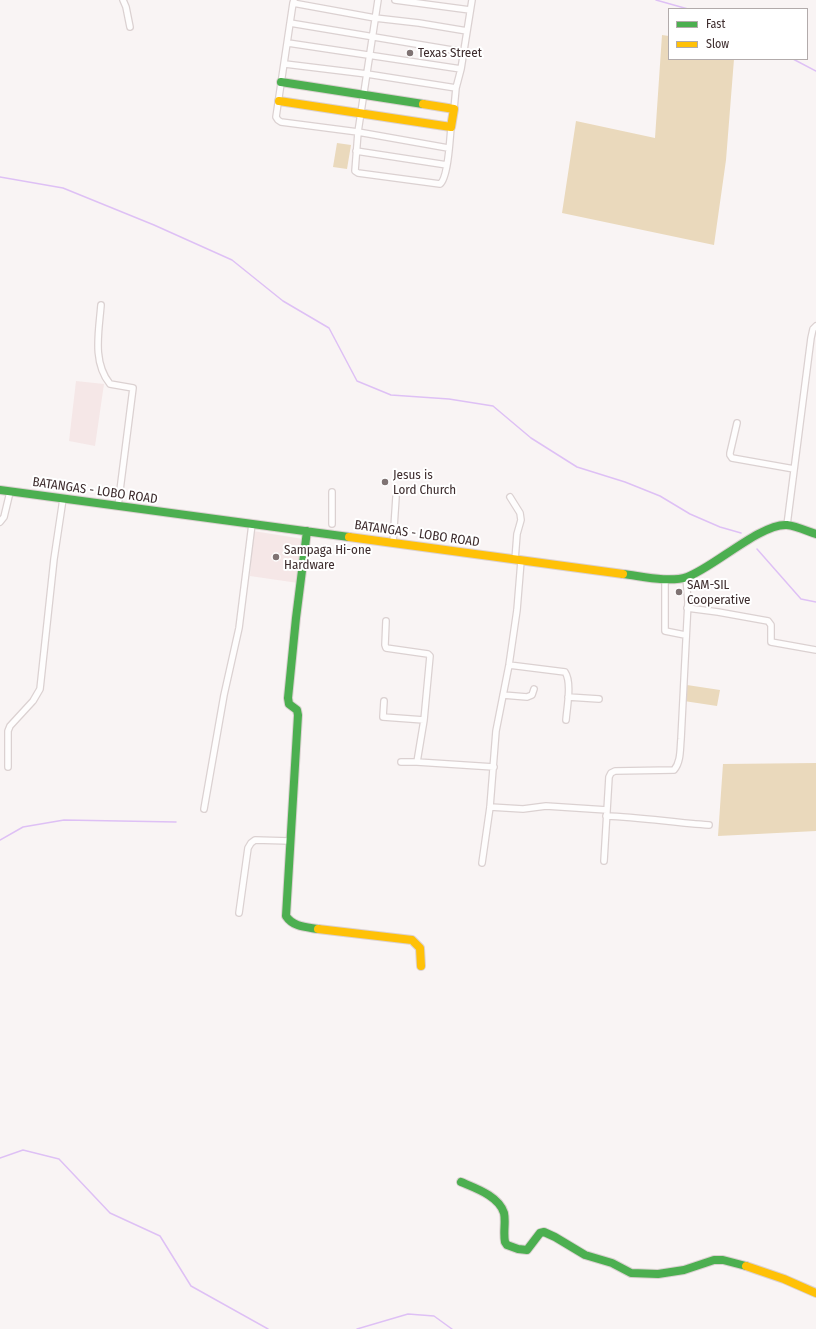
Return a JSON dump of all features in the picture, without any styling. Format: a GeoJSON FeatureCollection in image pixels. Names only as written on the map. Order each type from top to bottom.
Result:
{"type":"FeatureCollection","features":[{"type":"Feature","properties":{"kind":"street"},"geometry":{"type":"LineString","coordinates":[[123,0],[130,27]]}},
{"type":"Feature","properties":{"kind":"street"},"geometry":{"type":"LineString","coordinates":[[378,0],[362,114],[358,132],[355,171],[358,173],[440,184],[444,180],[447,165],[456,88],[464,52],[472,0]]}},
{"type":"Feature","properties":{"kind":"street"},"geometry":{"type":"LineString","coordinates":[[395,0],[470,10]]}},
{"type":"Feature","properties":{"kind":"street"},"geometry":{"type":"LineString","coordinates":[[448,148],[358,132],[281,122],[278,120],[276,117],[290,23],[294,2],[376,18],[467,31]]}},
{"type":"Feature","properties":{"kind":"street"},"geometry":{"type":"LineString","coordinates":[[290,23],[464,52]]}},
{"type":"Feature","properties":{"kind":"street"},"geometry":{"type":"LineString","coordinates":[[288,42],[460,69]]}},
{"type":"Feature","properties":{"kind":"street"},"geometry":{"type":"LineString","coordinates":[[285,64],[367,74],[456,88]]}},
{"type":"Feature","properties":{"kind":"street"},"geometry":{"type":"LineString","coordinates":[[282,82],[454,109]]}},
{"type":"Feature","properties":{"kind":"street"},"geometry":{"type":"LineString","coordinates":[[279,101],[451,127]]}},
{"type":"Feature","properties":{"kind":"street"},"geometry":{"type":"LineString","coordinates":[[356,151],[447,165]]}},
{"type":"Feature","properties":{"kind":"street"},"geometry":{"type":"LineString","coordinates":[[101,305],[98,350],[104,377],[110,384],[133,388],[118,506]]}},
{"type":"Feature","properties":{"kind":"street"},"geometry":{"type":"LineString","coordinates":[[787,525],[811,338],[813,329],[816,326]]}},
{"type":"Feature","properties":{"kind":"street"},"geometry":{"type":"LineString","coordinates":[[737,423],[730,453],[732,458],[794,469]]}},
{"type":"Feature","properties":{"kind":"street","name":"BATANGAS - LOBO ROAD"},"geometry":{"type":"LineString","coordinates":[[0,490],[307,531],[331,529],[393,543],[518,561],[665,579],[686,577],[769,528],[782,524],[816,534]]}},
{"type":"Feature","properties":{"kind":"street"},"geometry":{"type":"LineString","coordinates":[[0,522],[4,517],[10,492]]}},
{"type":"Feature","properties":{"kind":"street"},"geometry":{"type":"LineString","coordinates":[[331,529],[332,492]]}},
{"type":"Feature","properties":{"kind":"street"},"geometry":{"type":"LineString","coordinates":[[482,863],[490,807],[496,731],[509,665],[517,610],[517,534],[521,520],[520,513],[510,496]]}},
{"type":"Feature","properties":{"kind":"street"},"geometry":{"type":"LineString","coordinates":[[393,543],[396,497]]}},
{"type":"Feature","properties":{"kind":"street"},"geometry":{"type":"LineString","coordinates":[[8,767],[8,730],[33,701],[40,689],[63,499]]}},
{"type":"Feature","properties":{"kind":"street"},"geometry":{"type":"LineString","coordinates":[[204,809],[224,695],[239,628],[252,524]]}},
{"type":"Feature","properties":{"kind":"street"},"geometry":{"type":"LineString","coordinates":[[307,531],[288,698],[289,704],[297,710],[298,715],[286,916],[293,924],[326,931],[412,940],[417,943],[421,949],[421,966]]}},
{"type":"Feature","properties":{"kind":"street"},"geometry":{"type":"LineString","coordinates":[[604,861],[608,777],[610,773],[615,771],[674,770],[677,767],[681,739],[687,608],[686,577]]}},
{"type":"Feature","properties":{"kind":"street"},"geometry":{"type":"LineString","coordinates":[[665,579],[665,631],[685,635]]}},
{"type":"Feature","properties":{"kind":"street"},"geometry":{"type":"LineString","coordinates":[[687,608],[768,621],[771,625],[771,642],[816,650]]}},
{"type":"Feature","properties":{"kind":"street"},"geometry":{"type":"LineString","coordinates":[[386,621],[386,648],[428,654],[430,656],[424,720],[416,762]]}},
{"type":"Feature","properties":{"kind":"street"},"geometry":{"type":"LineString","coordinates":[[509,665],[565,672],[567,678],[568,697],[566,720]]}},
{"type":"Feature","properties":{"kind":"street"},"geometry":{"type":"LineString","coordinates":[[503,695],[527,697],[533,694],[534,689]]}},
{"type":"Feature","properties":{"kind":"street"},"geometry":{"type":"LineString","coordinates":[[568,697],[599,699]]}},
{"type":"Feature","properties":{"kind":"street"},"geometry":{"type":"LineString","coordinates":[[384,701],[383,717],[424,720]]}},
{"type":"Feature","properties":{"kind":"street"},"geometry":{"type":"LineString","coordinates":[[401,762],[494,767]]}},
{"type":"Feature","properties":{"kind":"street"},"geometry":{"type":"LineString","coordinates":[[490,807],[522,809],[546,806],[677,823],[709,825]]}},
{"type":"Feature","properties":{"kind":"street"},"geometry":{"type":"LineString","coordinates":[[239,913],[248,848],[251,843],[255,840],[290,841]]}},
{"type":"Feature","properties":{"kind":"street"},"geometry":{"type":"LineString","coordinates":[[461,1182],[474,1187],[498,1203],[504,1214],[505,1241],[508,1245],[518,1249],[528,1250],[540,1233],[544,1232],[585,1255],[612,1264],[631,1273],[658,1274],[684,1270],[714,1260],[723,1260],[737,1263],[784,1279],[816,1293]]}},
{"type":"Feature","properties":{"kind":"shaded area"},"geometry":{"type":"Polygon","coordinates":[[[662,35],[668,36],[668,60],[734,60],[726,160],[714,245],[562,213],[576,121],[655,138],[662,35]]]}},
{"type":"Feature","properties":{"kind":"shaded area"},"geometry":{"type":"Polygon","coordinates":[[[337,143],[351,145],[347,169],[333,167],[337,143]]]}},
{"type":"Feature","properties":{"kind":"shaded area"},"geometry":{"type":"Polygon","coordinates":[[[76,381],[104,384],[95,446],[69,441],[76,381]]]}},
{"type":"Feature","properties":{"kind":"shaded area","name":"Sampaga Hi-one Hardware"},"geometry":{"type":"Polygon","coordinates":[[[253,531],[303,539],[298,583],[250,576],[253,531]]]}},
{"type":"Feature","properties":{"kind":"shaded area"},"geometry":{"type":"Polygon","coordinates":[[[687,685],[720,690],[717,706],[684,701],[687,685]]]}},
{"type":"Feature","properties":{"kind":"shaded area"},"geometry":{"type":"Polygon","coordinates":[[[816,763],[816,831],[718,836],[723,764],[816,763]]]}},
{"type":"Feature","properties":{"kind":"waterway"},"geometry":{"type":"LineString","coordinates":[[656,0],[684,8]]}},
{"type":"Feature","properties":{"kind":"waterway"},"geometry":{"type":"LineString","coordinates":[[795,60],[816,71]]}},
{"type":"Feature","properties":{"kind":"waterway"},"geometry":{"type":"LineString","coordinates":[[0,177],[63,188],[154,225],[232,260],[283,301],[329,328],[357,381],[391,395],[449,399],[493,406],[531,438],[577,467],[625,482],[660,496],[690,514],[720,527],[741,533]]}},
{"type":"Feature","properties":{"kind":"waterway"},"geometry":{"type":"LineString","coordinates":[[757,549],[801,599],[816,602]]}},
{"type":"Feature","properties":{"kind":"waterway"},"geometry":{"type":"LineString","coordinates":[[0,840],[23,827],[64,820],[176,822]]}},
{"type":"Feature","properties":{"kind":"waterway"},"geometry":{"type":"LineString","coordinates":[[0,1158],[23,1150],[59,1159],[110,1213],[160,1236],[191,1286],[268,1329]]}},
{"type":"Feature","properties":{"kind":"waterway"},"geometry":{"type":"LineString","coordinates":[[357,1329],[408,1314],[434,1316],[452,1329]]}},
{"type":"Feature","properties":{"kind":"traffic: fast"},"geometry":{"type":"LineString","coordinates":[[281,82],[423,104]]}},
{"type":"Feature","properties":{"kind":"traffic: fast"},"geometry":{"type":"LineString","coordinates":[[0,490],[349,537]]}},
{"type":"Feature","properties":{"kind":"traffic: fast"},"geometry":{"type":"LineString","coordinates":[[623,574],[664,579],[680,579],[698,572],[751,538],[776,526],[787,525],[798,527],[816,534]]}},
{"type":"Feature","properties":{"kind":"traffic: fast"},"geometry":{"type":"LineString","coordinates":[[307,531],[288,698],[289,704],[297,710],[298,715],[286,916],[289,920],[296,924],[318,929]]}},
{"type":"Feature","properties":{"kind":"traffic: fast"},"geometry":{"type":"LineString","coordinates":[[461,1182],[486,1193],[497,1202],[504,1213],[505,1242],[507,1245],[518,1249],[527,1250],[540,1233],[544,1232],[585,1255],[612,1263],[631,1273],[658,1274],[684,1270],[714,1260],[723,1260],[746,1266]]}},
{"type":"Feature","properties":{"kind":"traffic: slow"},"geometry":{"type":"LineString","coordinates":[[279,101],[451,127],[454,109],[423,104]]}},
{"type":"Feature","properties":{"kind":"traffic: slow"},"geometry":{"type":"LineString","coordinates":[[349,537],[623,574]]}},
{"type":"Feature","properties":{"kind":"traffic: slow"},"geometry":{"type":"LineString","coordinates":[[318,929],[412,940],[420,948],[421,966]]}},
{"type":"Feature","properties":{"kind":"traffic: slow"},"geometry":{"type":"LineString","coordinates":[[746,1266],[784,1279],[816,1293]]}},
{"type":"Feature","properties":{"kind":"place","name":"Texas Street"},"geometry":{"type":"Point","coordinates":[410,53]}},
{"type":"Feature","properties":{"kind":"place","name":"Jesus is Lord Church"},"geometry":{"type":"Point","coordinates":[385,482]}},
{"type":"Feature","properties":{"kind":"place","name":"Sampaga Hi-one Hardware"},"geometry":{"type":"Point","coordinates":[276,557]}},
{"type":"Feature","properties":{"kind":"place","name":"SAM-SIL Cooperative"},"geometry":{"type":"Point","coordinates":[679,592]}}]}
